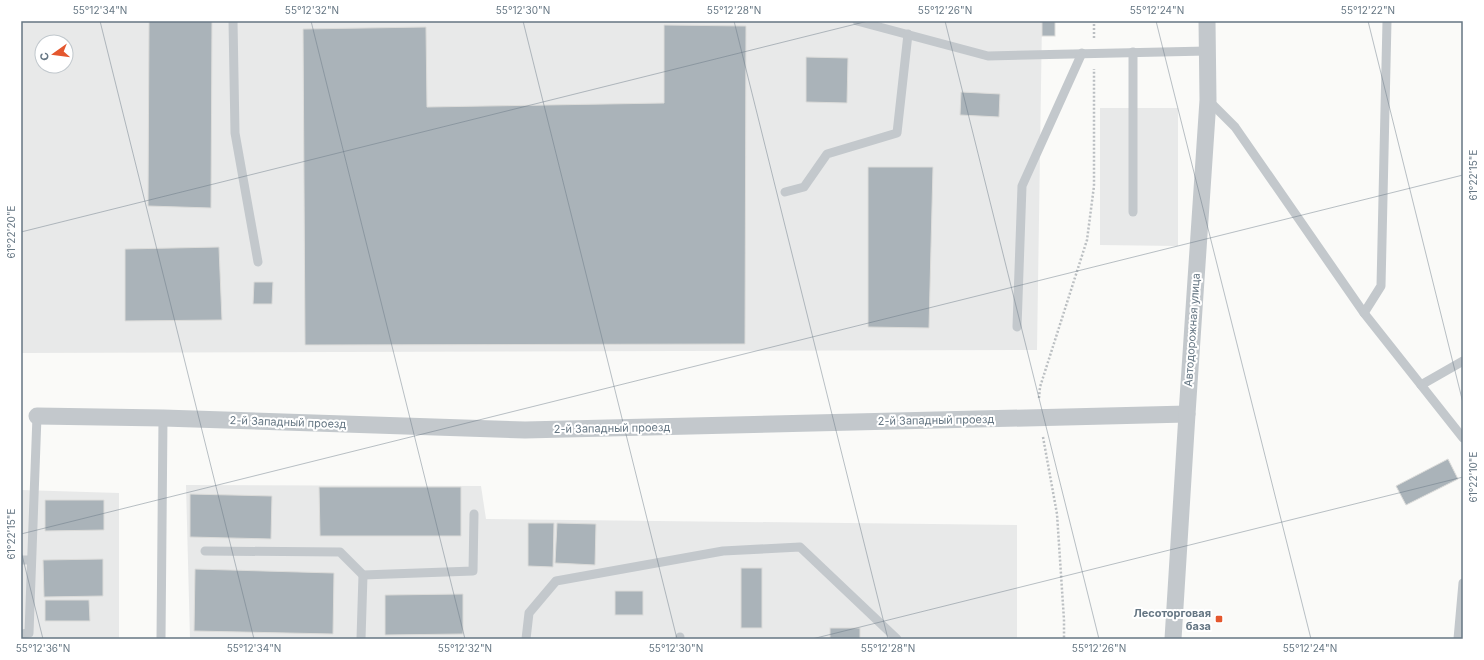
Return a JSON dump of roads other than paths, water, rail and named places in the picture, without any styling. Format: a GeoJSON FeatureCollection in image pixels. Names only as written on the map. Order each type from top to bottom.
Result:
{"type":"FeatureCollection","features":[{"type":"Feature","properties":{"kind":"street","name":"Автодорожная улица"},"geometry":{"type":"LineString","coordinates":[[1174,639],[1186,414],[1208,100],[1207,21]]}},
{"type":"Feature","properties":{"kind":"street","name":"2-й Западный проезд"},"geometry":{"type":"LineString","coordinates":[[37,416],[164,418],[525,430],[1186,414]]}},
{"type":"Feature","properties":{"kind":"lane"},"geometry":{"type":"LineString","coordinates":[[233,21],[235,133],[258,262]]}},
{"type":"Feature","properties":{"kind":"lane"},"geometry":{"type":"LineString","coordinates":[[858,21],[988,56],[1207,51]]}},
{"type":"Feature","properties":{"kind":"lane"},"geometry":{"type":"LineString","coordinates":[[1364,313],[1381,286],[1387,21]]}},
{"type":"Feature","properties":{"kind":"lane"},"geometry":{"type":"LineString","coordinates":[[785,192],[804,187],[827,154],[897,133],[908,34]]}},
{"type":"Feature","properties":{"kind":"lane"},"geometry":{"type":"LineString","coordinates":[[1133,52],[1133,212]]}},
{"type":"Feature","properties":{"kind":"lane"},"geometry":{"type":"LineString","coordinates":[[1017,326],[1022,186],[1082,54]]}},
{"type":"Feature","properties":{"kind":"lane"},"geometry":{"type":"LineString","coordinates":[[1208,100],[1234,127],[1364,313],[1463,438]]}},
{"type":"Feature","properties":{"kind":"lane"},"geometry":{"type":"LineString","coordinates":[[1421,385],[1463,361]]}},
{"type":"Feature","properties":{"kind":"lane"},"geometry":{"type":"LineString","coordinates":[[26,635],[31,560],[37,416]]}},
{"type":"Feature","properties":{"kind":"lane"},"geometry":{"type":"LineString","coordinates":[[161,639],[164,418]]}},
{"type":"Feature","properties":{"kind":"lane"},"geometry":{"type":"LineString","coordinates":[[363,575],[473,571],[474,514]]}},
{"type":"Feature","properties":{"kind":"lane"},"geometry":{"type":"LineString","coordinates":[[526,639],[529,613],[556,581],[723,551],[800,547],[898,639]]}},
{"type":"Feature","properties":{"kind":"lane"},"geometry":{"type":"LineString","coordinates":[[205,551],[340,552],[363,575],[361,639]]}},
{"type":"Feature","properties":{"kind":"lane"},"geometry":{"type":"LineString","coordinates":[[21,560],[31,560]]}},
{"type":"Feature","properties":{"kind":"lane"},"geometry":{"type":"LineString","coordinates":[[1458,639],[1463,584]]}},
{"type":"Feature","properties":{"kind":"place","name":"Лесоторговая база"},"geometry":{"type":"Point","coordinates":[1219,619]}}]}
